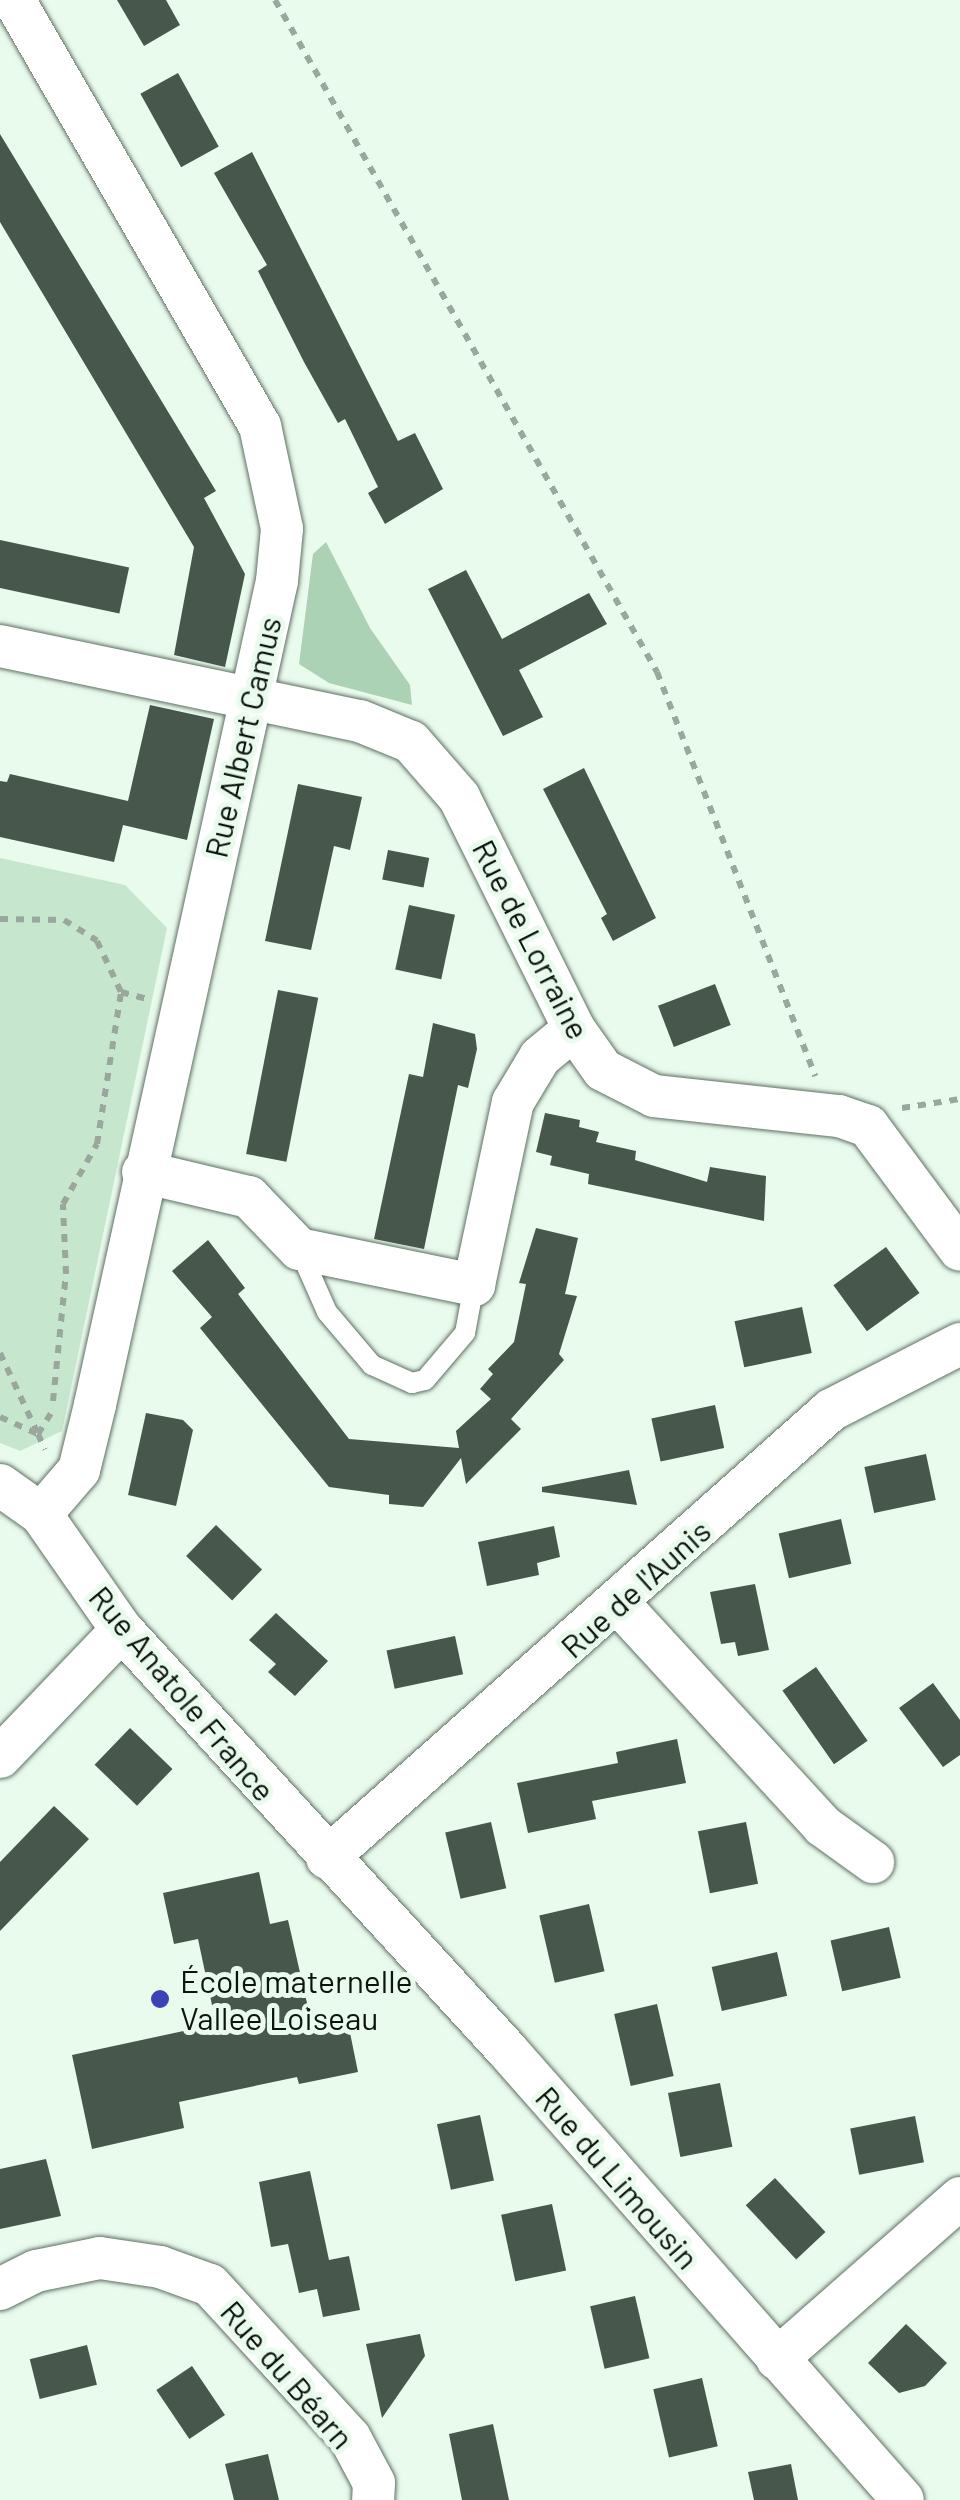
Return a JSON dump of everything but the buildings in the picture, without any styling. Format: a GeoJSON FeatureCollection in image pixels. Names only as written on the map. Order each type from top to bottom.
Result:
{"type":"FeatureCollection","features":[{"type":"Feature","properties":{"kind":"street","name":"Rue Albert Camus"},"geometry":{"type":"LineString","coordinates":[[14,0],[260,426],[282,530],[251,701],[178,1007],[79,1470],[52,1502]]}},
{"type":"Feature","properties":{"kind":"street","name":"Rue de Lorraine"},"geometry":{"type":"LineString","coordinates":[[0,646],[360,721],[411,742],[459,797],[574,1029],[603,1070],[654,1096],[838,1116],[868,1126],[960,1250]]}},
{"type":"Feature","properties":{"kind":"street"},"geometry":{"type":"LineString","coordinates":[[142,1172],[249,1197],[300,1249],[474,1285],[518,1089],[540,1056],[574,1029]]}},
{"type":"Feature","properties":{"kind":"street","name":"Rue de l'Aunis"},"geometry":{"type":"LineString","coordinates":[[328,1858],[619,1604],[832,1410],[960,1344]]}},
{"type":"Feature","properties":{"kind":"street","name":"Rue Anatole France"},"geometry":{"type":"LineString","coordinates":[[0,1484],[52,1502],[122,1630],[328,1858]]}},
{"type":"Feature","properties":{"kind":"street"},"geometry":{"type":"LineString","coordinates":[[619,1604],[823,1826],[872,1862]]}},
{"type":"Feature","properties":{"kind":"street"},"geometry":{"type":"LineString","coordinates":[[0,1757],[122,1630]]}},
{"type":"Feature","properties":{"kind":"street","name":"Rue du Limousin"},"geometry":{"type":"LineString","coordinates":[[328,1858],[507,2050],[903,2500]]}},
{"type":"Feature","properties":{"kind":"street"},"geometry":{"type":"LineString","coordinates":[[776,2359],[960,2198]]}},
{"type":"Feature","properties":{"kind":"street","name":"Rue du Béarn"},"geometry":{"type":"LineString","coordinates":[[0,2289],[36,2271],[100,2258],[160,2267],[210,2286],[350,2438],[380,2494]]}},
{"type":"Feature","properties":{"kind":"lane"},"geometry":{"type":"LineString","coordinates":[[300,1249],[328,1312],[372,1364],[412,1383],[425,1380],[465,1333],[474,1285]]}},
{"type":"Feature","properties":{"kind":"path"},"geometry":{"type":"LineString","coordinates":[[275,0],[657,672],[821,1092]]}},
{"type":"Feature","properties":{"kind":"path"},"geometry":{"type":"LineString","coordinates":[[0,919],[64,920],[96,941],[121,992],[97,1144],[63,1204],[66,1274],[53,1396],[38,1434]]}},
{"type":"Feature","properties":{"kind":"path"},"geometry":{"type":"LineString","coordinates":[[121,992],[178,1007]]}},
{"type":"Feature","properties":{"kind":"path"},"geometry":{"type":"LineString","coordinates":[[886,1111],[960,1098]]}},
{"type":"Feature","properties":{"kind":"path"},"geometry":{"type":"LineString","coordinates":[[0,1354],[38,1434],[52,1502]]}},
{"type":"Feature","properties":{"kind":"path"},"geometry":{"type":"LineString","coordinates":[[0,1417],[38,1434]]}},
{"type":"Feature","properties":{"kind":"green space"},"geometry":{"type":"Polygon","coordinates":[[[326,542],[370,628],[410,685],[412,705],[329,683],[299,664],[313,554],[326,542]]]}},
{"type":"Feature","properties":{"kind":"green space"},"geometry":{"type":"Polygon","coordinates":[[[0,858],[125,885],[167,928],[62,1431],[20,1451],[0,1443],[0,858]]]}},
{"type":"Feature","properties":{"kind":"place","name":"École maternelle Vallee Loiseau"},"geometry":{"type":"Point","coordinates":[160,1999]}}]}
